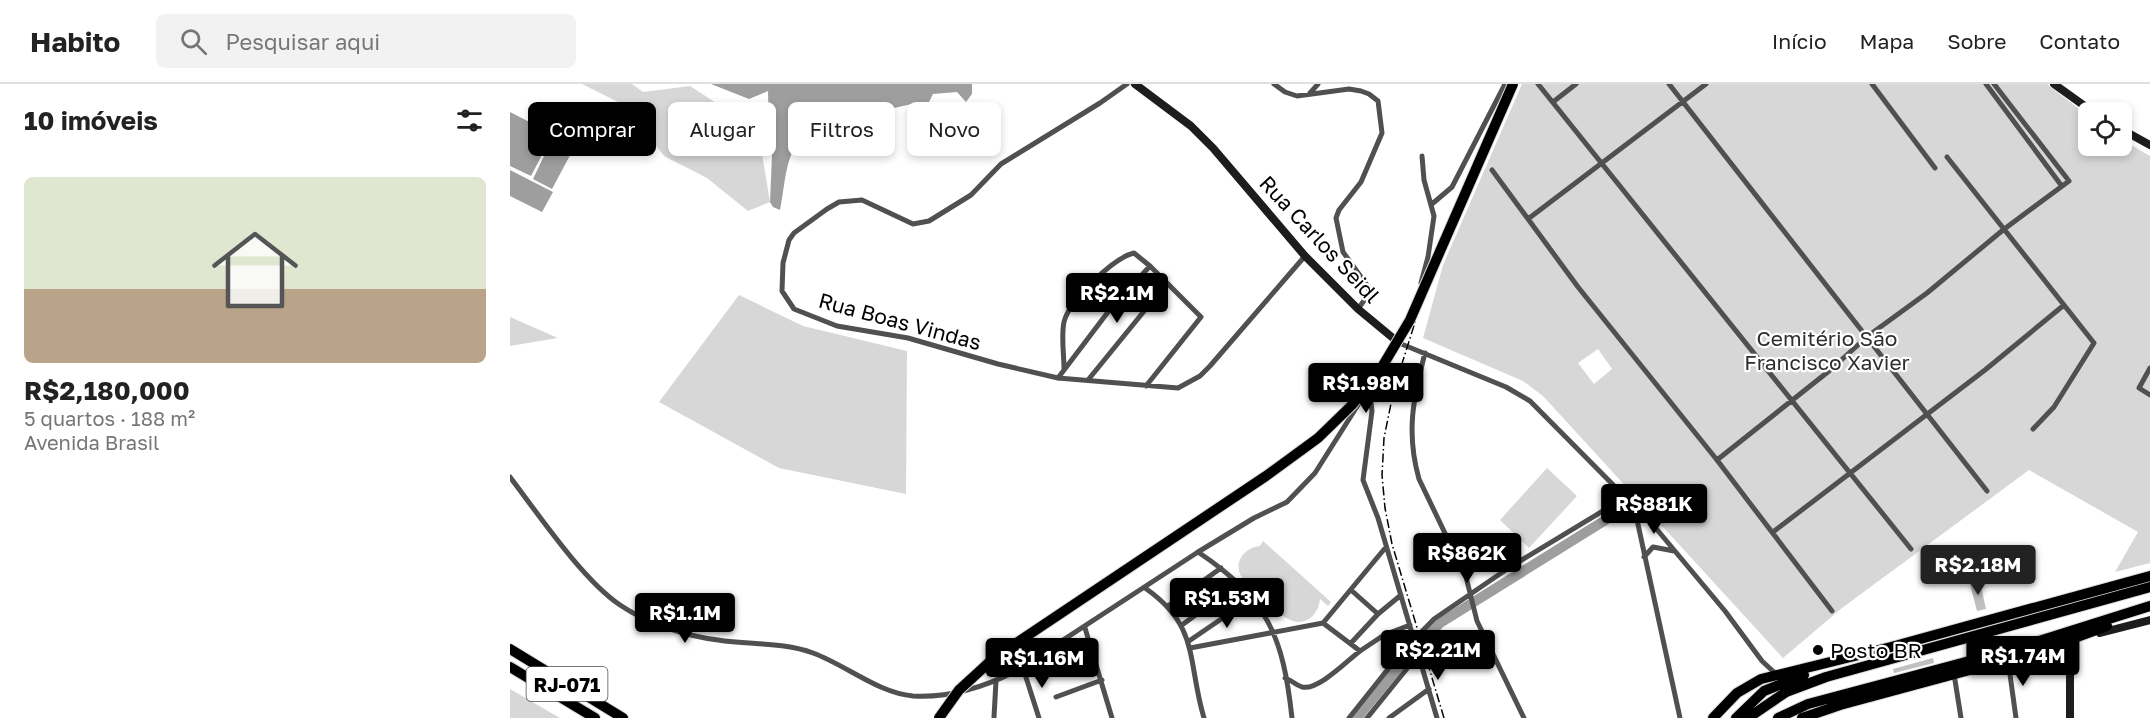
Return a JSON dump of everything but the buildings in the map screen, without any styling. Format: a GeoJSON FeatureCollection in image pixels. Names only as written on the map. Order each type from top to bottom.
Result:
{"type":"FeatureCollection","features":[{"type":"Feature","properties":{"kind":"highway"},"geometry":{"type":"LineString","coordinates":[[939,718],[959,690],[994,658],[1266,476],[1318,438],[1348,409],[1382,367],[1404,331],[1513,84]]}},
{"type":"Feature","properties":{"kind":"highway"},"geometry":{"type":"LineString","coordinates":[[1713,718],[1741,690],[1776,674],[1891,646],[2150,576]]}},
{"type":"Feature","properties":{"kind":"highway"},"geometry":{"type":"LineString","coordinates":[[1748,718],[1764,705],[1797,687],[1904,654],[2150,587]]}},
{"type":"Feature","properties":{"kind":"highway"},"geometry":{"type":"LineString","coordinates":[[1778,718],[1808,704],[2017,648],[2150,606]]}},
{"type":"Feature","properties":{"kind":"highway"},"geometry":{"type":"LineString","coordinates":[[1802,718],[2008,659],[2150,613]]}},
{"type":"Feature","properties":{"kind":"highway","name":"RJ-071"},"geometry":{"type":"LineString","coordinates":[[510,650],[623,718]]}},
{"type":"Feature","properties":{"kind":"highway"},"geometry":{"type":"LineString","coordinates":[[1736,718],[1769,687],[1794,678],[1864,660],[1904,654]]}},
{"type":"Feature","properties":{"kind":"highway","name":"RJ-071"},"geometry":{"type":"LineString","coordinates":[[510,668],[595,718]]}},
{"type":"Feature","properties":{"kind":"street","name":"Rua Boas Vindas"},"geometry":{"type":"LineString","coordinates":[[1127,84],[1100,104],[1001,164],[971,195],[929,221],[913,224],[862,200],[848,200],[826,209],[794,233],[786,249],[781,276],[782,291],[790,305],[800,312],[837,326],[908,338],[998,364],[1058,378],[1178,388],[1200,376],[1305,256]]}},
{"type":"Feature","properties":{"kind":"street","name":"Rua Carlos Seidl"},"geometry":{"type":"LineString","coordinates":[[1135,84],[1191,126],[1213,148],[1305,256],[1358,309],[1399,343],[1506,387],[1530,401],[1626,497],[1676,551],[1762,661],[1776,674]]}},
{"type":"Feature","properties":{"kind":"street"},"geometry":{"type":"LineString","coordinates":[[1274,84],[1298,96],[1349,89],[1361,91],[1376,98],[1380,106],[1382,133],[1361,182],[1339,210],[1336,218],[1343,252],[1369,288],[1368,295],[1358,309]]}},
{"type":"Feature","properties":{"kind":"street"},"geometry":{"type":"LineString","coordinates":[[1282,90],[1287,84]]}},
{"type":"Feature","properties":{"kind":"street"},"geometry":{"type":"LineString","coordinates":[[1310,93],[1318,84]]}},
{"type":"Feature","properties":{"kind":"street"},"geometry":{"type":"LineString","coordinates":[[1432,204],[1452,187],[1506,84]]}},
{"type":"Feature","properties":{"kind":"street"},"geometry":{"type":"LineString","coordinates":[[1538,84],[1911,549]]}},
{"type":"Feature","properties":{"kind":"street"},"geometry":{"type":"LineString","coordinates":[[1553,102],[1576,84]]}},
{"type":"Feature","properties":{"kind":"street"},"geometry":{"type":"LineString","coordinates":[[1669,84],[1987,491]]}},
{"type":"Feature","properties":{"kind":"street"},"geometry":{"type":"LineString","coordinates":[[1528,219],[1706,84]]}},
{"type":"Feature","properties":{"kind":"street"},"geometry":{"type":"LineString","coordinates":[[1872,84],[1935,168]]}},
{"type":"Feature","properties":{"kind":"street"},"geometry":{"type":"LineString","coordinates":[[1986,84],[2061,185]]}},
{"type":"Feature","properties":{"kind":"street"},"geometry":{"type":"LineString","coordinates":[[1717,460],[1868,336],[1927,293],[2003,230],[2069,181],[1994,84]]}},
{"type":"Feature","properties":{"kind":"street"},"geometry":{"type":"LineString","coordinates":[[2054,84],[2078,102]]}},
{"type":"Feature","properties":{"kind":"street"},"geometry":{"type":"LineString","coordinates":[[2132,135],[2150,146]]}},
{"type":"Feature","properties":{"kind":"street"},"geometry":{"type":"LineString","coordinates":[[510,477],[596,584],[619,604],[649,620],[716,640],[801,649],[891,690],[911,695],[945,694],[996,681],[1023,668],[1198,552],[1254,518],[1287,502],[1315,473],[1378,370],[1399,343],[1428,257],[1434,226],[1432,204],[1424,180],[1422,156]]}},
{"type":"Feature","properties":{"kind":"street"},"geometry":{"type":"LineString","coordinates":[[1947,158],[2094,343],[2054,407],[2033,429]]}},
{"type":"Feature","properties":{"kind":"street"},"geometry":{"type":"LineString","coordinates":[[1492,170],[1627,351],[1717,460],[1832,611]]}},
{"type":"Feature","properties":{"kind":"street"},"geometry":{"type":"LineString","coordinates":[[1064,369],[1063,332],[1066,315],[1105,270],[1131,254],[1140,257],[1150,266],[1198,312],[1201,318],[1146,386]]}},
{"type":"Feature","properties":{"kind":"street"},"geometry":{"type":"LineString","coordinates":[[1058,378],[1108,312],[1150,266]]}},
{"type":"Feature","properties":{"kind":"street"},"geometry":{"type":"LineString","coordinates":[[1088,380],[1167,283]]}},
{"type":"Feature","properties":{"kind":"street"},"geometry":{"type":"LineString","coordinates":[[1773,532],[1985,370],[2064,305]]}},
{"type":"Feature","properties":{"kind":"street"},"geometry":{"type":"LineString","coordinates":[[1425,353],[1411,419],[1412,451],[1419,479],[1466,577],[1479,626],[1524,718]]}},
{"type":"Feature","properties":{"kind":"street"},"geometry":{"type":"LineString","coordinates":[[2150,368],[2139,388],[2150,395]]}},
{"type":"Feature","properties":{"kind":"street"},"geometry":{"type":"LineString","coordinates":[[1369,386],[1372,411],[1363,480],[1378,518],[1437,718]]}},
{"type":"Feature","properties":{"kind":"street"},"geometry":{"type":"LineString","coordinates":[[1349,718],[1434,619],[1473,597],[1510,567],[1626,497]]}},
{"type":"Feature","properties":{"kind":"street"},"geometry":{"type":"LineString","coordinates":[[1634,506],[1680,718]]}},
{"type":"Feature","properties":{"kind":"street"},"geometry":{"type":"LineString","coordinates":[[1190,648],[1323,623],[1386,547]]}},
{"type":"Feature","properties":{"kind":"street"},"geometry":{"type":"LineString","coordinates":[[1644,557],[1653,547],[1676,551]]}},
{"type":"Feature","properties":{"kind":"street"},"geometry":{"type":"LineString","coordinates":[[1198,552],[1221,567],[1239,583],[1276,633],[1292,718]]}},
{"type":"Feature","properties":{"kind":"street"},"geometry":{"type":"LineString","coordinates":[[1168,606],[1221,567]]}},
{"type":"Feature","properties":{"kind":"street"},"geometry":{"type":"LineString","coordinates":[[1182,625],[1239,583]]}},
{"type":"Feature","properties":{"kind":"street"},"geometry":{"type":"LineString","coordinates":[[1145,588],[1168,606],[1182,625],[1189,641],[1204,718]]}},
{"type":"Feature","properties":{"kind":"street"},"geometry":{"type":"LineString","coordinates":[[1351,590],[1378,614]]}},
{"type":"Feature","properties":{"kind":"street"},"geometry":{"type":"LineString","coordinates":[[1351,644],[1378,614],[1401,595]]}},
{"type":"Feature","properties":{"kind":"street"},"geometry":{"type":"LineString","coordinates":[[1189,641],[1252,598]]}},
{"type":"Feature","properties":{"kind":"street"},"geometry":{"type":"LineString","coordinates":[[2070,718],[2073,639],[2150,620]]}},
{"type":"Feature","properties":{"kind":"street"},"geometry":{"type":"LineString","coordinates":[[1323,623],[1360,651]]}},
{"type":"Feature","properties":{"kind":"street"},"geometry":{"type":"LineString","coordinates":[[1285,678],[1303,687],[1310,687],[1384,635],[1410,624]]}},
{"type":"Feature","properties":{"kind":"street"},"geometry":{"type":"LineString","coordinates":[[1084,628],[1112,718]]}},
{"type":"Feature","properties":{"kind":"street"},"geometry":{"type":"LineString","coordinates":[[1367,718],[1417,653]]}},
{"type":"Feature","properties":{"kind":"street"},"geometry":{"type":"LineString","coordinates":[[2008,659],[2016,718]]}},
{"type":"Feature","properties":{"kind":"street"},"geometry":{"type":"LineString","coordinates":[[1023,668],[1039,718]]}},
{"type":"Feature","properties":{"kind":"street"},"geometry":{"type":"LineString","coordinates":[[1954,674],[1961,718]]}},
{"type":"Feature","properties":{"kind":"street"},"geometry":{"type":"LineString","coordinates":[[1056,697],[1102,680]]}},
{"type":"Feature","properties":{"kind":"street"},"geometry":{"type":"LineString","coordinates":[[994,717],[996,681]]}},
{"type":"Feature","properties":{"kind":"street"},"geometry":{"type":"LineString","coordinates":[[1389,718],[1429,689]]}},
{"type":"Feature","properties":{"kind":"green space"},"geometry":{"type":"Polygon","coordinates":[[[582,84],[632,84],[643,92],[690,86],[715,102],[668,102],[668,156],[762,156],[770,202],[748,211],[707,178],[664,156],[656,145],[656,102],[618,102],[582,84]]]}},
{"type":"Feature","properties":{"kind":"green space","name":"Cemitério São Francisco Xavier"},"geometry":{"type":"Polygon","coordinates":[[[1522,84],[2047,84],[2078,108],[2078,156],[2132,156],[2132,145],[2150,156],[2150,563],[2115,572],[2138,532],[2029,470],[1842,608],[1783,658],[1543,396],[1523,381],[1423,338],[1443,265],[1522,84]],[[1598,349],[1578,363],[1594,384],[1612,369],[1598,349]]]}},
{"type":"Feature","properties":{"kind":"green space"},"geometry":{"type":"Polygon","coordinates":[[[739,295],[803,326],[907,351],[906,494],[779,468],[659,402],[739,295]]]}},
{"type":"Feature","properties":{"kind":"green space"},"geometry":{"type":"Polygon","coordinates":[[[510,317],[558,338],[510,346],[510,317]]]}},
{"type":"Feature","properties":{"kind":"green space"},"geometry":{"type":"Polygon","coordinates":[[[1547,468],[1577,496],[1529,548],[1500,520],[1547,468]]]}},
{"type":"Feature","properties":{"kind":"green space"},"geometry":{"type":"Polygon","coordinates":[[[1263,541],[1331,602],[1328,606],[1320,599],[1317,610],[1309,619],[1295,622],[1283,616],[1248,584],[1239,570],[1240,560],[1246,552],[1260,546],[1263,541]]]}},
{"type":"Feature","properties":{"kind":"green space"},"geometry":{"type":"Polygon","coordinates":[[[510,689],[560,718],[510,718],[510,689]]]}},
{"type":"Feature","properties":{"kind":"shaded area"},"geometry":{"type":"Polygon","coordinates":[[[711,84],[972,84],[972,94],[966,102],[957,92],[933,94],[929,102],[907,102],[907,105],[895,108],[895,102],[788,102],[788,156],[791,156],[780,210],[773,207],[770,202],[772,156],[776,156],[776,102],[768,102],[768,91],[749,99],[711,84]]]}},
{"type":"Feature","properties":{"kind":"shaded area"},"geometry":{"type":"Polygon","coordinates":[[[510,112],[528,121],[528,156],[541,156],[531,176],[510,166],[510,112]]]}},
{"type":"Feature","properties":{"kind":"shaded area"},"geometry":{"type":"Polygon","coordinates":[[[544,156],[570,156],[552,189],[533,179],[544,156]]]}},
{"type":"Feature","properties":{"kind":"shaded area"},"geometry":{"type":"Polygon","coordinates":[[[510,170],[553,192],[542,212],[510,196],[510,170]]]}},
{"type":"Feature","properties":{"kind":"waterway"},"geometry":{"type":"LineString","coordinates":[[1357,718],[1405,659],[1440,623],[1620,511]]}},
{"type":"Feature","properties":{"kind":"railway"},"geometry":{"type":"LineString","coordinates":[[1444,718],[1392,544],[1382,475],[1384,438],[1394,389],[1440,243],[1514,84]]}},
{"type":"Feature","properties":{"kind":"place","name":"Posto BR"},"geometry":{"type":"Point","coordinates":[1818,650]}}]}
